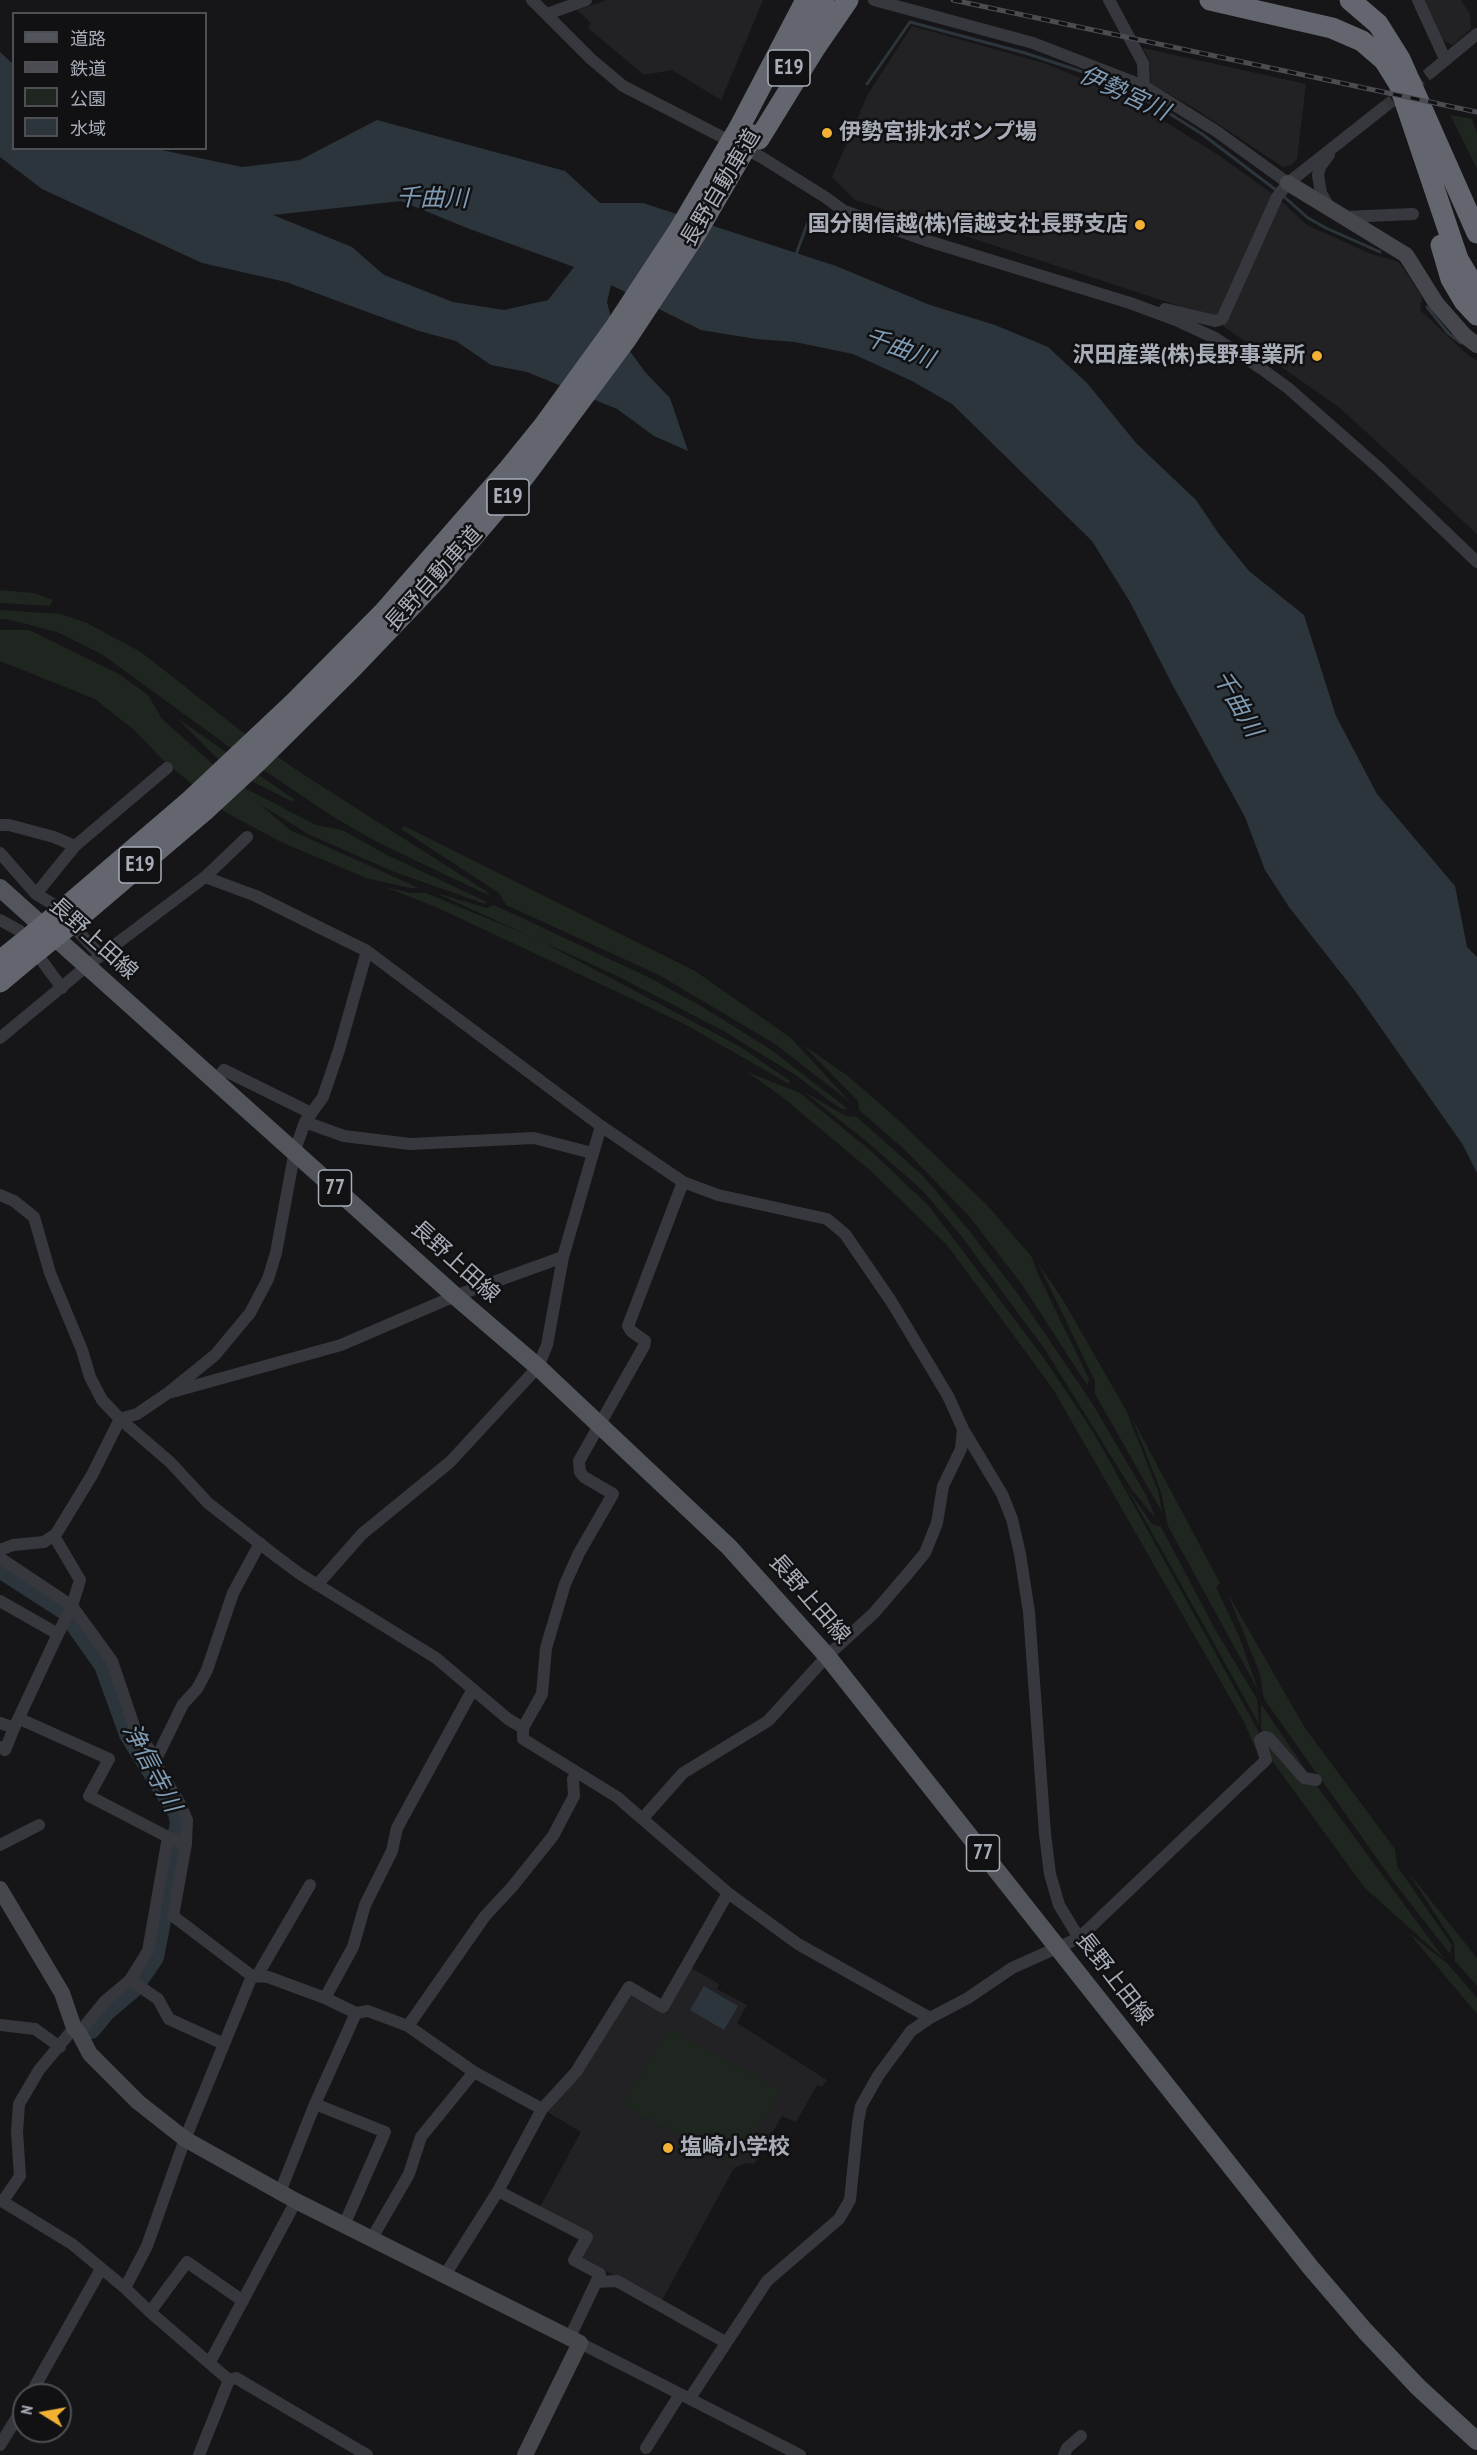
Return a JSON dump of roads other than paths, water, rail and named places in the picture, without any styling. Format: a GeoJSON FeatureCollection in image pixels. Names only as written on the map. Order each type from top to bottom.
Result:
{"type":"FeatureCollection","features":[{"type":"Feature","properties":{"kind":"highway"},"geometry":{"type":"LineString","coordinates":[[768,75],[799,0]]}},
{"type":"Feature","properties":{"kind":"highway","name":"長野自動車道"},"geometry":{"type":"LineString","coordinates":[[198,805],[247,749],[347,649],[431,560],[545,424],[614,328],[679,230],[750,134],[768,75],[806,0]]}},
{"type":"Feature","properties":{"kind":"highway","name":"長野自動車道"},"geometry":{"type":"LineString","coordinates":[[0,982],[26,950],[306,714],[445,570],[524,477],[558,434],[695,235],[824,0]]}},
{"type":"Feature","properties":{"kind":"highway"},"geometry":{"type":"LineString","coordinates":[[750,134],[848,0]]}},
{"type":"Feature","properties":{"kind":"highway"},"geometry":{"type":"LineString","coordinates":[[1210,0],[1321,25],[1349,34],[1362,41],[1384,60],[1393,72],[1410,116],[1458,259],[1477,291]]}},
{"type":"Feature","properties":{"kind":"highway"},"geometry":{"type":"LineString","coordinates":[[1350,0],[1378,24],[1400,59],[1477,233]]}},
{"type":"Feature","properties":{"kind":"highway"},"geometry":{"type":"LineString","coordinates":[[1413,87],[1464,242],[1477,273]]}},
{"type":"Feature","properties":{"kind":"highway"},"geometry":{"type":"LineString","coordinates":[[1410,116],[1446,267],[1457,291],[1477,315]]}},
{"type":"Feature","properties":{"kind":"highway","name":"長野自動車道"},"geometry":{"type":"LineString","coordinates":[[0,961],[26,950]]}},
{"type":"Feature","properties":{"kind":"main road","name":"長野上田線"},"geometry":{"type":"LineString","coordinates":[[0,888],[94,961],[215,1081],[295,1150],[455,1296],[538,1366],[715,1532],[827,1656],[1311,2268],[1418,2387],[1477,2441]]}},
{"type":"Feature","properties":{"kind":"street"},"geometry":{"type":"LineString","coordinates":[[532,0],[591,59],[623,86],[760,157],[825,196],[844,211],[928,241],[1138,306],[1215,338],[1262,369],[1380,469],[1477,562]]}},
{"type":"Feature","properties":{"kind":"street"},"geometry":{"type":"LineString","coordinates":[[547,14],[586,0]]}},
{"type":"Feature","properties":{"kind":"street"},"geometry":{"type":"LineString","coordinates":[[874,0],[1033,43],[1144,86],[1216,131],[1282,190],[1337,212],[1406,255],[1436,303],[1465,336],[1477,345]]}},
{"type":"Feature","properties":{"kind":"street"},"geometry":{"type":"LineString","coordinates":[[1109,0],[1143,63],[1144,86]]}},
{"type":"Feature","properties":{"kind":"street"},"geometry":{"type":"LineString","coordinates":[[1418,0],[1445,59]]}},
{"type":"Feature","properties":{"kind":"street"},"geometry":{"type":"LineString","coordinates":[[1431,72],[1477,34]]}},
{"type":"Feature","properties":{"kind":"street"},"geometry":{"type":"LineString","coordinates":[[1138,306],[1159,307],[1215,321],[1222,319],[1282,190],[1383,108]]}},
{"type":"Feature","properties":{"kind":"street"},"geometry":{"type":"LineString","coordinates":[[1337,144],[1320,167],[1318,176],[1321,193],[1337,212],[1413,214]]}},
{"type":"Feature","properties":{"kind":"street"},"geometry":{"type":"LineString","coordinates":[[36,894],[75,846],[167,768]]}},
{"type":"Feature","properties":{"kind":"street"},"geometry":{"type":"LineString","coordinates":[[0,825],[9,825],[54,837],[75,846]]}},
{"type":"Feature","properties":{"kind":"street"},"geometry":{"type":"LineString","coordinates":[[0,1038],[94,961],[205,877],[247,837]]}},
{"type":"Feature","properties":{"kind":"street"},"geometry":{"type":"LineString","coordinates":[[0,853],[36,894],[51,903],[94,961]]}},
{"type":"Feature","properties":{"kind":"street"},"geometry":{"type":"LineString","coordinates":[[205,877],[256,896],[367,951],[601,1126],[683,1182],[718,1195],[827,1219],[845,1234],[891,1301],[948,1396],[963,1429],[1002,1494],[1012,1519],[1020,1554],[1033,1648],[1050,1874],[1059,1905],[1079,1938]]}},
{"type":"Feature","properties":{"kind":"street"},"geometry":{"type":"LineString","coordinates":[[0,910],[4,922],[20,931],[62,988]]}},
{"type":"Feature","properties":{"kind":"street"},"geometry":{"type":"LineString","coordinates":[[0,1550],[13,1545],[44,1542],[54,1536],[92,1475],[120,1419],[137,1414],[168,1394],[215,1354],[245,1321],[268,1279],[276,1253],[295,1150],[308,1118],[323,1097],[367,951]]}},
{"type":"Feature","properties":{"kind":"street"},"geometry":{"type":"LineString","coordinates":[[215,1081],[225,1070],[344,1136],[410,1144],[534,1138],[592,1153]]}},
{"type":"Feature","properties":{"kind":"street"},"geometry":{"type":"LineString","coordinates":[[317,1585],[362,1534],[450,1462],[538,1366],[548,1345],[563,1257],[601,1126]]}},
{"type":"Feature","properties":{"kind":"street"},"geometry":{"type":"LineString","coordinates":[[683,1182],[629,1322],[629,1329],[645,1341],[644,1346],[580,1456],[580,1472],[584,1477],[613,1494],[579,1553],[566,1584],[546,1648],[542,1694],[523,1728],[523,1739],[576,1774],[617,1797],[728,1893],[798,1944],[930,2018]]}},
{"type":"Feature","properties":{"kind":"street"},"geometry":{"type":"LineString","coordinates":[[0,1195],[14,1201],[34,1216],[50,1273],[82,1350],[90,1377],[102,1400],[120,1419],[170,1462],[208,1503],[260,1543],[317,1585],[436,1658],[508,1719],[523,1728]]}},
{"type":"Feature","properties":{"kind":"street"},"geometry":{"type":"LineString","coordinates":[[168,1394],[341,1345],[455,1296],[563,1257]]}},
{"type":"Feature","properties":{"kind":"street"},"geometry":{"type":"LineString","coordinates":[[643,1818],[683,1773],[768,1721],[827,1656],[874,1613],[925,1553],[940,1511],[943,1486],[961,1449],[963,1429]]}},
{"type":"Feature","properties":{"kind":"street"},"geometry":{"type":"LineString","coordinates":[[0,1747],[5,1750],[72,1607],[80,1580],[54,1536]]}},
{"type":"Feature","properties":{"kind":"street"},"geometry":{"type":"LineString","coordinates":[[156,1759],[183,1704],[197,1689],[207,1670],[234,1593],[260,1543]]}},
{"type":"Feature","properties":{"kind":"street"},"geometry":{"type":"LineString","coordinates":[[0,1558],[72,1607],[112,1662],[135,1729],[156,1759],[159,1769],[187,1820],[184,1843],[164,1913],[134,1983],[105,2001],[60,2047],[39,2070],[19,2104],[17,2123],[20,2176],[1,2200],[72,2244],[229,2380]]}},
{"type":"Feature","properties":{"kind":"street"},"geometry":{"type":"LineString","coordinates":[[0,1601],[59,1634]]}},
{"type":"Feature","properties":{"kind":"street"},"geometry":{"type":"LineString","coordinates":[[325,1998],[353,1947],[365,1905],[392,1851],[397,1828],[472,1689]]}},
{"type":"Feature","properties":{"kind":"street"},"geometry":{"type":"LineString","coordinates":[[0,1723],[17,1723],[109,1759],[89,1796],[184,1843]]}},
{"type":"Feature","properties":{"kind":"street"},"geometry":{"type":"LineString","coordinates":[[646,2448],[767,2281],[839,2219],[850,2200],[861,2106],[910,2031],[930,2018],[954,2007],[1012,1968],[1079,1938],[1266,1760],[1260,1740],[1264,1737],[1269,1738],[1304,1778],[1316,1780]]}},
{"type":"Feature","properties":{"kind":"street"},"geometry":{"type":"LineString","coordinates":[[408,2026],[485,1916],[553,1836],[574,1796],[573,1779],[576,1774]]}},
{"type":"Feature","properties":{"kind":"street"},"geometry":{"type":"LineString","coordinates":[[0,1845],[39,1825]]}},
{"type":"Feature","properties":{"kind":"street"},"geometry":{"type":"LineString","coordinates":[[164,1913],[169,1837]]}},
{"type":"Feature","properties":{"kind":"street"},"geometry":{"type":"LineString","coordinates":[[125,2288],[147,2246],[185,2139],[254,1976],[310,1885]]}},
{"type":"Feature","properties":{"kind":"street"},"geometry":{"type":"LineString","coordinates":[[0,1889],[62,1993],[76,2031],[90,2054],[138,2102],[185,2139],[296,2201],[800,2455]]}},
{"type":"Feature","properties":{"kind":"street"},"geometry":{"type":"LineString","coordinates":[[445,2275],[498,2191],[542,2109],[576,2072],[629,1987],[663,2007],[728,1893]]}},
{"type":"Feature","properties":{"kind":"street"},"geometry":{"type":"LineString","coordinates":[[164,1913],[254,1976],[268,1977],[325,1998],[356,2013],[368,2011],[408,2026],[474,2072],[542,2109]]}},
{"type":"Feature","properties":{"kind":"street"},"geometry":{"type":"LineString","coordinates":[[134,1983],[158,1999],[169,2019],[224,2044]]}},
{"type":"Feature","properties":{"kind":"street"},"geometry":{"type":"LineString","coordinates":[[280,2192],[315,2104],[356,2013]]}},
{"type":"Feature","properties":{"kind":"street"},"geometry":{"type":"LineString","coordinates":[[0,2025],[35,2029],[60,2047]]}},
{"type":"Feature","properties":{"kind":"street"},"geometry":{"type":"LineString","coordinates":[[372,2238],[410,2174],[421,2137],[474,2072]]}},
{"type":"Feature","properties":{"kind":"street"},"geometry":{"type":"LineString","coordinates":[[315,2104],[385,2132],[344,2225]]}},
{"type":"Feature","properties":{"kind":"street"},"geometry":{"type":"LineString","coordinates":[[498,2191],[587,2237],[574,2260],[600,2274],[575,2340],[525,2455]]}},
{"type":"Feature","properties":{"kind":"street"},"geometry":{"type":"LineString","coordinates":[[210,2362],[296,2201]]}},
{"type":"Feature","properties":{"kind":"street"},"geometry":{"type":"LineString","coordinates":[[150,2312],[187,2262],[243,2301]]}},
{"type":"Feature","properties":{"kind":"street"},"geometry":{"type":"LineString","coordinates":[[37,2383],[101,2269]]}},
{"type":"Feature","properties":{"kind":"street"},"geometry":{"type":"LineString","coordinates":[[596,2282],[617,2281],[725,2342]]}},
{"type":"Feature","properties":{"kind":"street"},"geometry":{"type":"LineString","coordinates":[[229,2380],[236,2378],[367,2455]]}},
{"type":"Feature","properties":{"kind":"street"},"geometry":{"type":"LineString","coordinates":[[200,2455],[229,2380]]}},
{"type":"Feature","properties":{"kind":"street"},"geometry":{"type":"LineString","coordinates":[[0,2445],[12,2426]]}},
{"type":"Feature","properties":{"kind":"street"},"geometry":{"type":"LineString","coordinates":[[1064,2455],[1066,2448],[1081,2436]]}},
{"type":"Feature","properties":{"kind":"water","name":"千曲川"},"geometry":{"type":"Polygon","coordinates":[[[0,52],[12,63],[12,150],[162,150],[242,167],[300,160],[377,120],[565,171],[600,203],[643,203],[836,266],[930,305],[995,325],[1048,347],[1087,383],[1136,443],[1196,500],[1219,534],[1249,571],[1304,615],[1336,716],[1377,794],[1455,886],[1467,947],[1477,957],[1477,1173],[1463,1145],[1355,991],[1289,907],[1265,870],[1245,817],[1130,602],[1092,541],[952,404],[912,381],[853,354],[795,342],[756,339],[701,330],[611,285],[607,302],[614,329],[645,372],[670,398],[688,451],[654,436],[617,409],[527,372],[491,365],[456,341],[419,331],[286,282],[202,263],[42,189],[0,157],[0,52]],[[401,201],[273,215],[352,247],[384,275],[453,302],[504,310],[548,300],[574,267],[401,201]]]}},
{"type":"Feature","properties":{"kind":"water"},"geometry":{"type":"Polygon","coordinates":[[[704,1986],[738,2006],[724,2030],[690,2010],[704,1986]]]}},
{"type":"Feature","properties":{"kind":"waterway","name":"伊勢宮川"},"geometry":{"type":"LineString","coordinates":[[867,84],[910,22],[1025,53],[1083,72],[1122,89],[1159,107],[1202,134],[1276,190]]}},
{"type":"Feature","properties":{"kind":"waterway","name":"伊勢宮川"},"geometry":{"type":"LineString","coordinates":[[1281,194],[1308,218],[1380,252]]}},
{"type":"Feature","properties":{"kind":"waterway","name":"伊勢宮川"},"geometry":{"type":"LineString","coordinates":[[795,257],[808,222]]}},
{"type":"Feature","properties":{"kind":"waterway","name":"伊勢宮川"},"geometry":{"type":"LineString","coordinates":[[1427,307],[1448,333],[1461,343]]}},
{"type":"Feature","properties":{"kind":"waterway","name":"浄信寺川"},"geometry":{"type":"LineString","coordinates":[[0,1568],[65,1610],[104,1665],[129,1734],[178,1813],[180,1823],[154,1957],[132,1989],[105,2012],[91,2029]]}},
{"type":"Feature","properties":{"kind":"tunnel"},"geometry":{"type":"LineString","coordinates":[[1383,108],[1431,72]]}},
{"type":"Feature","properties":{"kind":"railway"},"geometry":{"type":"LineString","coordinates":[[953,0],[1477,112]]}},
{"type":"Feature","properties":{"kind":"place","name":"伊勢宮排水ポンプ場"},"geometry":{"type":"Point","coordinates":[827,133]}},
{"type":"Feature","properties":{"kind":"place","name":"国分関信越(株)信越支社長野支店"},"geometry":{"type":"Point","coordinates":[1140,225]}},
{"type":"Feature","properties":{"kind":"place","name":"沢田産業(株)長野事業所"},"geometry":{"type":"Point","coordinates":[1317,356]}},
{"type":"Feature","properties":{"kind":"place","name":"塩崎小学校"},"geometry":{"type":"Point","coordinates":[668,2148]}}]}
